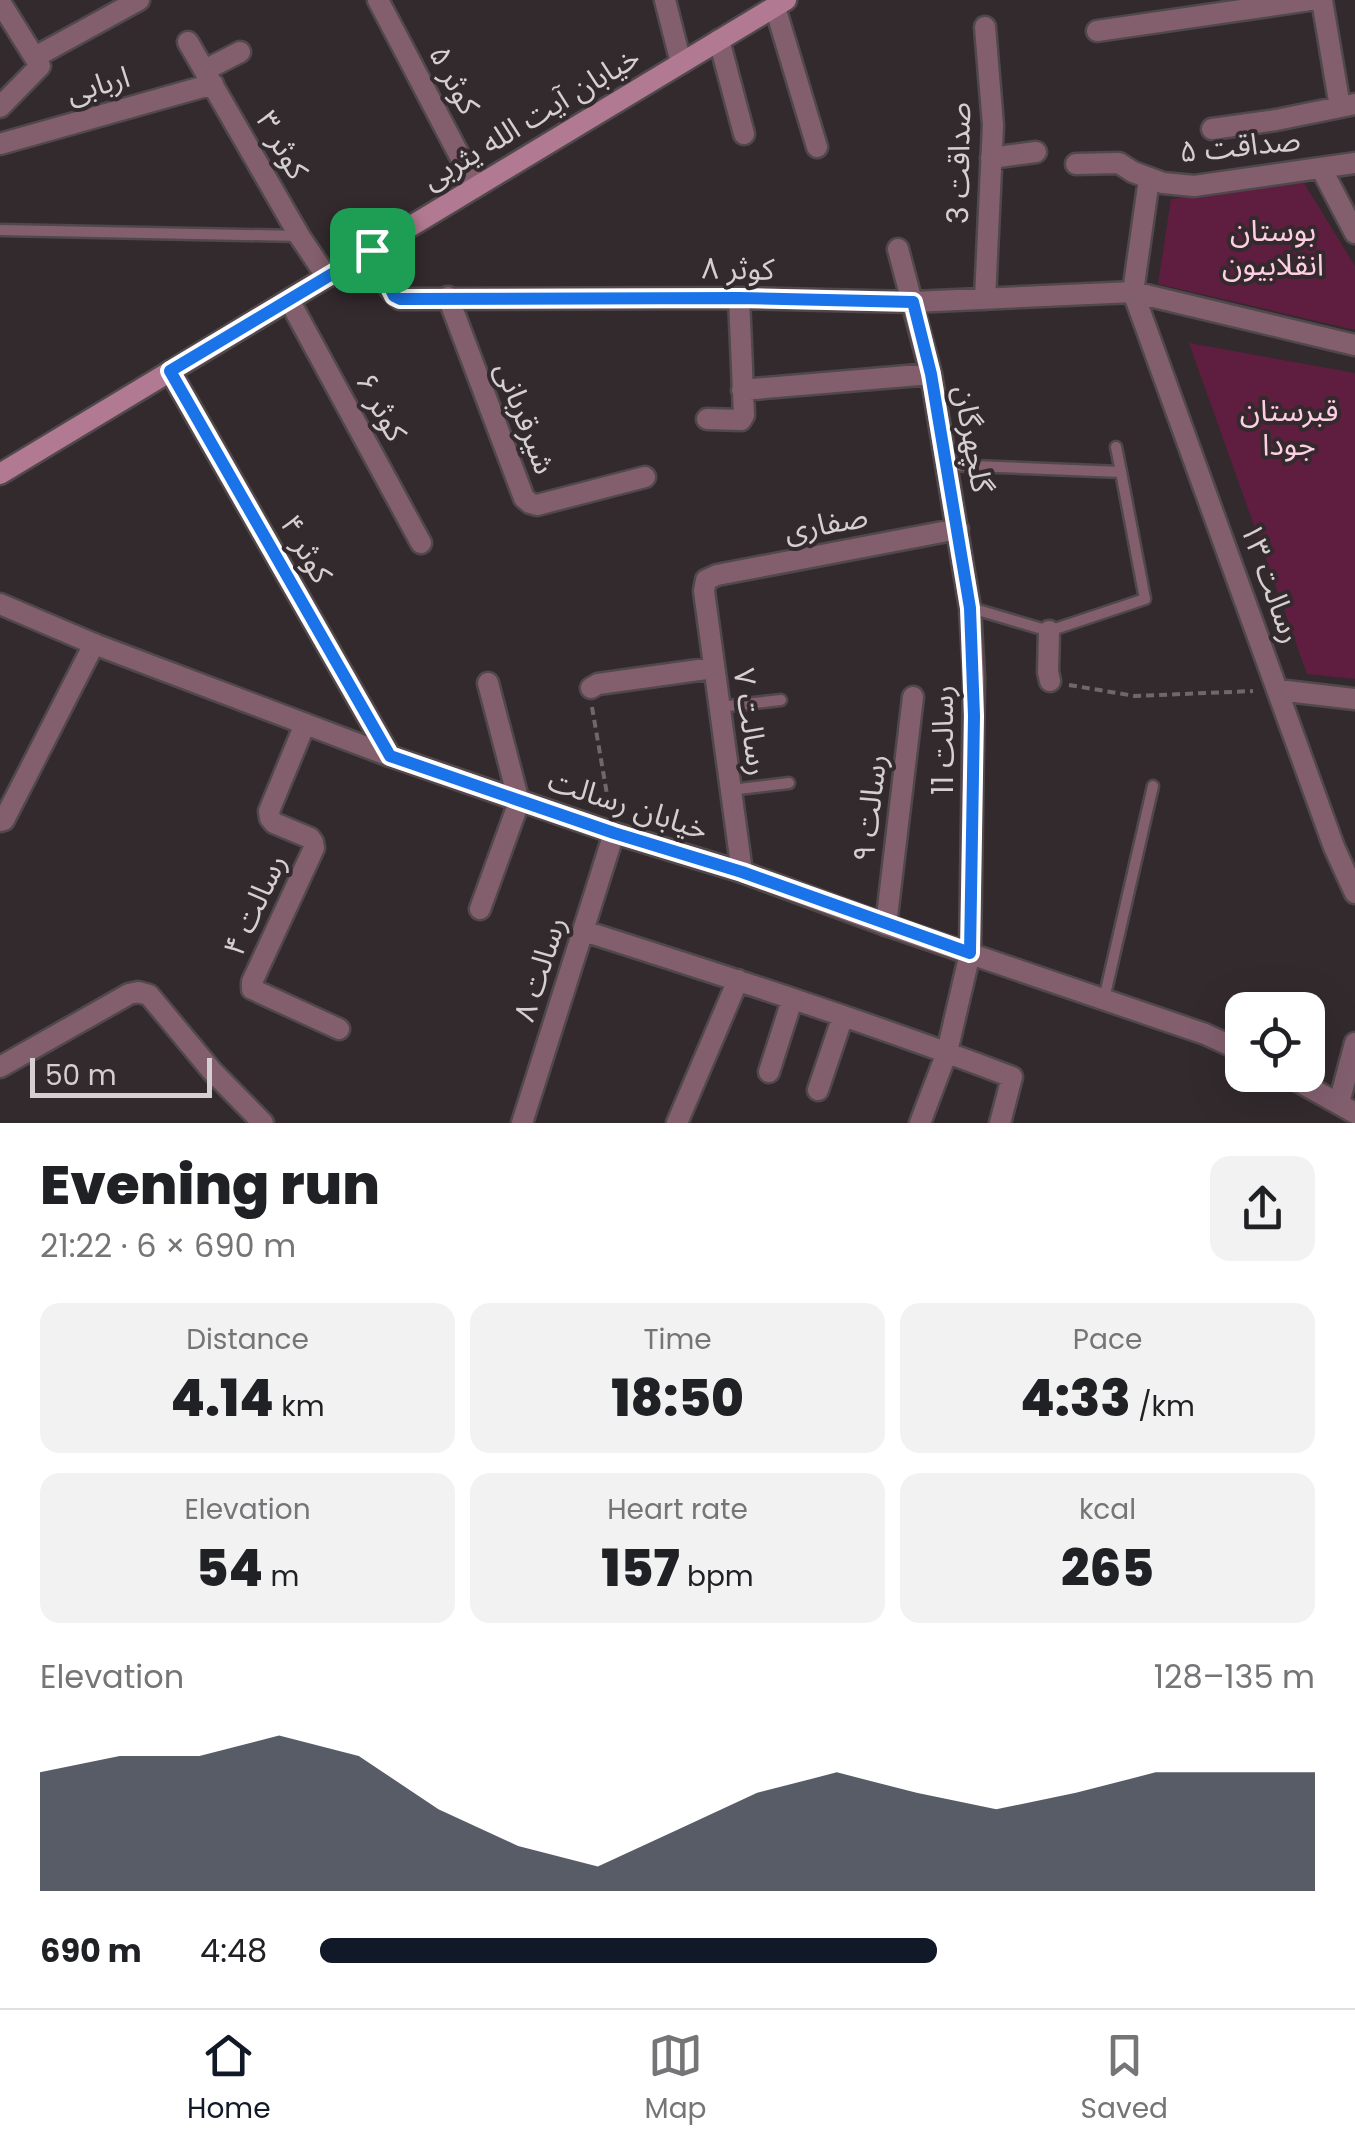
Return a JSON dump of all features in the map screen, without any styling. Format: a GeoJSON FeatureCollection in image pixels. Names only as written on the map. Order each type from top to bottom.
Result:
{"type":"FeatureCollection","features":[{"type":"Feature","properties":{"kind":"main road","name":"خیابان آیت الله یثربی"},"geometry":{"type":"LineString","coordinates":[[0,474],[780,3]]}},
{"type":"Feature","properties":{"kind":"street"},"geometry":{"type":"LineString","coordinates":[[35,56],[139,0]]}},
{"type":"Feature","properties":{"kind":"street","name":"کوثر ۵"},"geometry":{"type":"LineString","coordinates":[[378,0],[476,187]]}},
{"type":"Feature","properties":{"kind":"street"},"geometry":{"type":"LineString","coordinates":[[666,0],[681,63]]}},
{"type":"Feature","properties":{"kind":"street"},"geometry":{"type":"LineString","coordinates":[[1096,31],[1310,0]]}},
{"type":"Feature","properties":{"kind":"street"},"geometry":{"type":"LineString","coordinates":[[1212,129],[1347,106],[1322,0]]}},
{"type":"Feature","properties":{"kind":"street"},"geometry":{"type":"LineString","coordinates":[[0,2],[40,64],[40,69],[0,107]]}},
{"type":"Feature","properties":{"kind":"street"},"geometry":{"type":"LineString","coordinates":[[780,3],[816,146]]}},
{"type":"Feature","properties":{"kind":"street","name":"صداقت 3"},"geometry":{"type":"LineString","coordinates":[[985,27],[993,125],[985,299]]}},
{"type":"Feature","properties":{"kind":"street"},"geometry":{"type":"LineString","coordinates":[[719,40],[744,134]]}},
{"type":"Feature","properties":{"kind":"street","name":"کوثر ۳"},"geometry":{"type":"LineString","coordinates":[[188,42],[326,277]]}},
{"type":"Feature","properties":{"kind":"street","name":"اربابی"},"geometry":{"type":"LineString","coordinates":[[0,144],[209,77],[240,52]]}},
{"type":"Feature","properties":{"kind":"street"},"geometry":{"type":"LineString","coordinates":[[992,158],[1036,152]]}},
{"type":"Feature","properties":{"kind":"street","name":"صداقت ۵"},"geometry":{"type":"LineString","coordinates":[[1076,164],[1119,163],[1149,179],[1177,185],[1210,185],[1355,162]]}},
{"type":"Feature","properties":{"kind":"street"},"geometry":{"type":"LineString","coordinates":[[1321,168],[1355,233]]}},
{"type":"Feature","properties":{"kind":"street"},"geometry":{"type":"LineString","coordinates":[[1133,292],[1149,179]]}},
{"type":"Feature","properties":{"kind":"street","name":"گلچهرگان"},"geometry":{"type":"LineString","coordinates":[[898,249],[931,374],[958,529]]}},
{"type":"Feature","properties":{"kind":"street","name":"کوثر ۸"},"geometry":{"type":"LineString","coordinates":[[372,250],[394,296],[400,299],[913,302],[1133,292],[1355,346]]}},
{"type":"Feature","properties":{"kind":"street","name":"رسالت ۱۳"},"geometry":{"type":"LineString","coordinates":[[1133,292],[1278,690],[1345,847],[1355,892]]}},
{"type":"Feature","properties":{"kind":"street","name":"شیرقربانی"},"geometry":{"type":"LineString","coordinates":[[448,298],[524,498],[537,505],[644,477]]}},
{"type":"Feature","properties":{"kind":"street"},"geometry":{"type":"LineString","coordinates":[[707,419],[741,420],[744,415],[739,298]]}},
{"type":"Feature","properties":{"kind":"street","name":"کوثر ۶"},"geometry":{"type":"LineString","coordinates":[[288,300],[421,543]]}},
{"type":"Feature","properties":{"kind":"street","name":"کوثر ۴"},"geometry":{"type":"LineString","coordinates":[[170,371],[390,756]]}},
{"type":"Feature","properties":{"kind":"street"},"geometry":{"type":"LineString","coordinates":[[742,390],[931,374]]}},
{"type":"Feature","properties":{"kind":"street","name":"صفاری"},"geometry":{"type":"LineString","coordinates":[[706,580],[958,529]]}},
{"type":"Feature","properties":{"kind":"street","name":"رسالت 11"},"geometry":{"type":"LineString","coordinates":[[920,1123],[947,1052],[970,953],[974,716],[970,608],[958,529]]}},
{"type":"Feature","properties":{"kind":"street","name":"رسالت ۷"},"geometry":{"type":"LineString","coordinates":[[706,580],[713,668],[742,872]]}},
{"type":"Feature","properties":{"kind":"street","name":"خیابان رسالت"},"geometry":{"type":"LineString","coordinates":[[0,604],[94,644],[390,756],[614,833],[742,872],[1225,1043]]}},
{"type":"Feature","properties":{"kind":"street"},"geometry":{"type":"LineString","coordinates":[[1049,631],[1050,681]]}},
{"type":"Feature","properties":{"kind":"street"},"geometry":{"type":"LineString","coordinates":[[0,822],[94,644]]}},
{"type":"Feature","properties":{"kind":"street"},"geometry":{"type":"LineString","coordinates":[[592,688],[713,668]]}},
{"type":"Feature","properties":{"kind":"street"},"geometry":{"type":"LineString","coordinates":[[480,909],[520,802],[488,683]]}},
{"type":"Feature","properties":{"kind":"street"},"geometry":{"type":"LineString","coordinates":[[1278,690],[1355,698]]}},
{"type":"Feature","properties":{"kind":"street","name":"رسالت ۹"},"geometry":{"type":"LineString","coordinates":[[886,925],[914,697]]}},
{"type":"Feature","properties":{"kind":"street","name":"رسالت ۴"},"geometry":{"type":"LineString","coordinates":[[305,724],[270,818],[310,838],[314,848],[252,982],[252,990],[339,1029]]}},
{"type":"Feature","properties":{"kind":"street","name":"رسالت ۸"},"geometry":{"type":"LineString","coordinates":[[522,1123],[614,833]]}},
{"type":"Feature","properties":{"kind":"street"},"geometry":{"type":"LineString","coordinates":[[584,930],[1012,1077],[1000,1123]]}},
{"type":"Feature","properties":{"kind":"street"},"geometry":{"type":"LineString","coordinates":[[676,1123],[738,980]]}},
{"type":"Feature","properties":{"kind":"street"},"geometry":{"type":"LineString","coordinates":[[0,1067],[138,992],[149,995],[212,1071],[263,1123]]}},
{"type":"Feature","properties":{"kind":"street"},"geometry":{"type":"LineString","coordinates":[[768,1072],[792,1000]]}},
{"type":"Feature","properties":{"kind":"street"},"geometry":{"type":"LineString","coordinates":[[818,1090],[843,1016]]}},
{"type":"Feature","properties":{"kind":"street"},"geometry":{"type":"LineString","coordinates":[[1318,1092],[1347,1108],[1355,1043]]}},
{"type":"Feature","properties":{"kind":"lane"},"geometry":{"type":"LineString","coordinates":[[0,230],[300,236]]}},
{"type":"Feature","properties":{"kind":"lane"},"geometry":{"type":"LineString","coordinates":[[970,608],[1049,631],[1145,599],[1116,447]]}},
{"type":"Feature","properties":{"kind":"lane"},"geometry":{"type":"LineString","coordinates":[[947,465],[1121,472]]}},
{"type":"Feature","properties":{"kind":"lane"},"geometry":{"type":"LineString","coordinates":[[719,708],[781,700]]}},
{"type":"Feature","properties":{"kind":"lane"},"geometry":{"type":"LineString","coordinates":[[730,790],[789,783]]}},
{"type":"Feature","properties":{"kind":"lane"},"geometry":{"type":"LineString","coordinates":[[1104,999],[1154,786]]}},
{"type":"Feature","properties":{"kind":"path"},"geometry":{"type":"LineString","coordinates":[[1050,681],[1135,696],[1278,690]]}},
{"type":"Feature","properties":{"kind":"path"},"geometry":{"type":"LineString","coordinates":[[592,688],[590,695],[614,833]]}},
{"type":"Feature","properties":{"kind":"green space","name":"بوستان انقلابیون"},"geometry":{"type":"Polygon","coordinates":[[[1304,183],[1355,266],[1355,330],[1158,284],[1171,199],[1304,183]]]}},
{"type":"Feature","properties":{"kind":"green space","name":"قبرستان جودا"},"geometry":{"type":"Polygon","coordinates":[[[1189,343],[1355,373],[1355,679],[1307,674],[1189,343]]]}},
{"type":"Feature","properties":{"kind":"route"},"geometry":{"type":"LineString","coordinates":[[372,250],[394,296],[400,299],[913,302],[931,374],[970,608],[974,716],[970,953],[742,872],[614,833],[390,756],[170,371],[372,250]]}}]}
